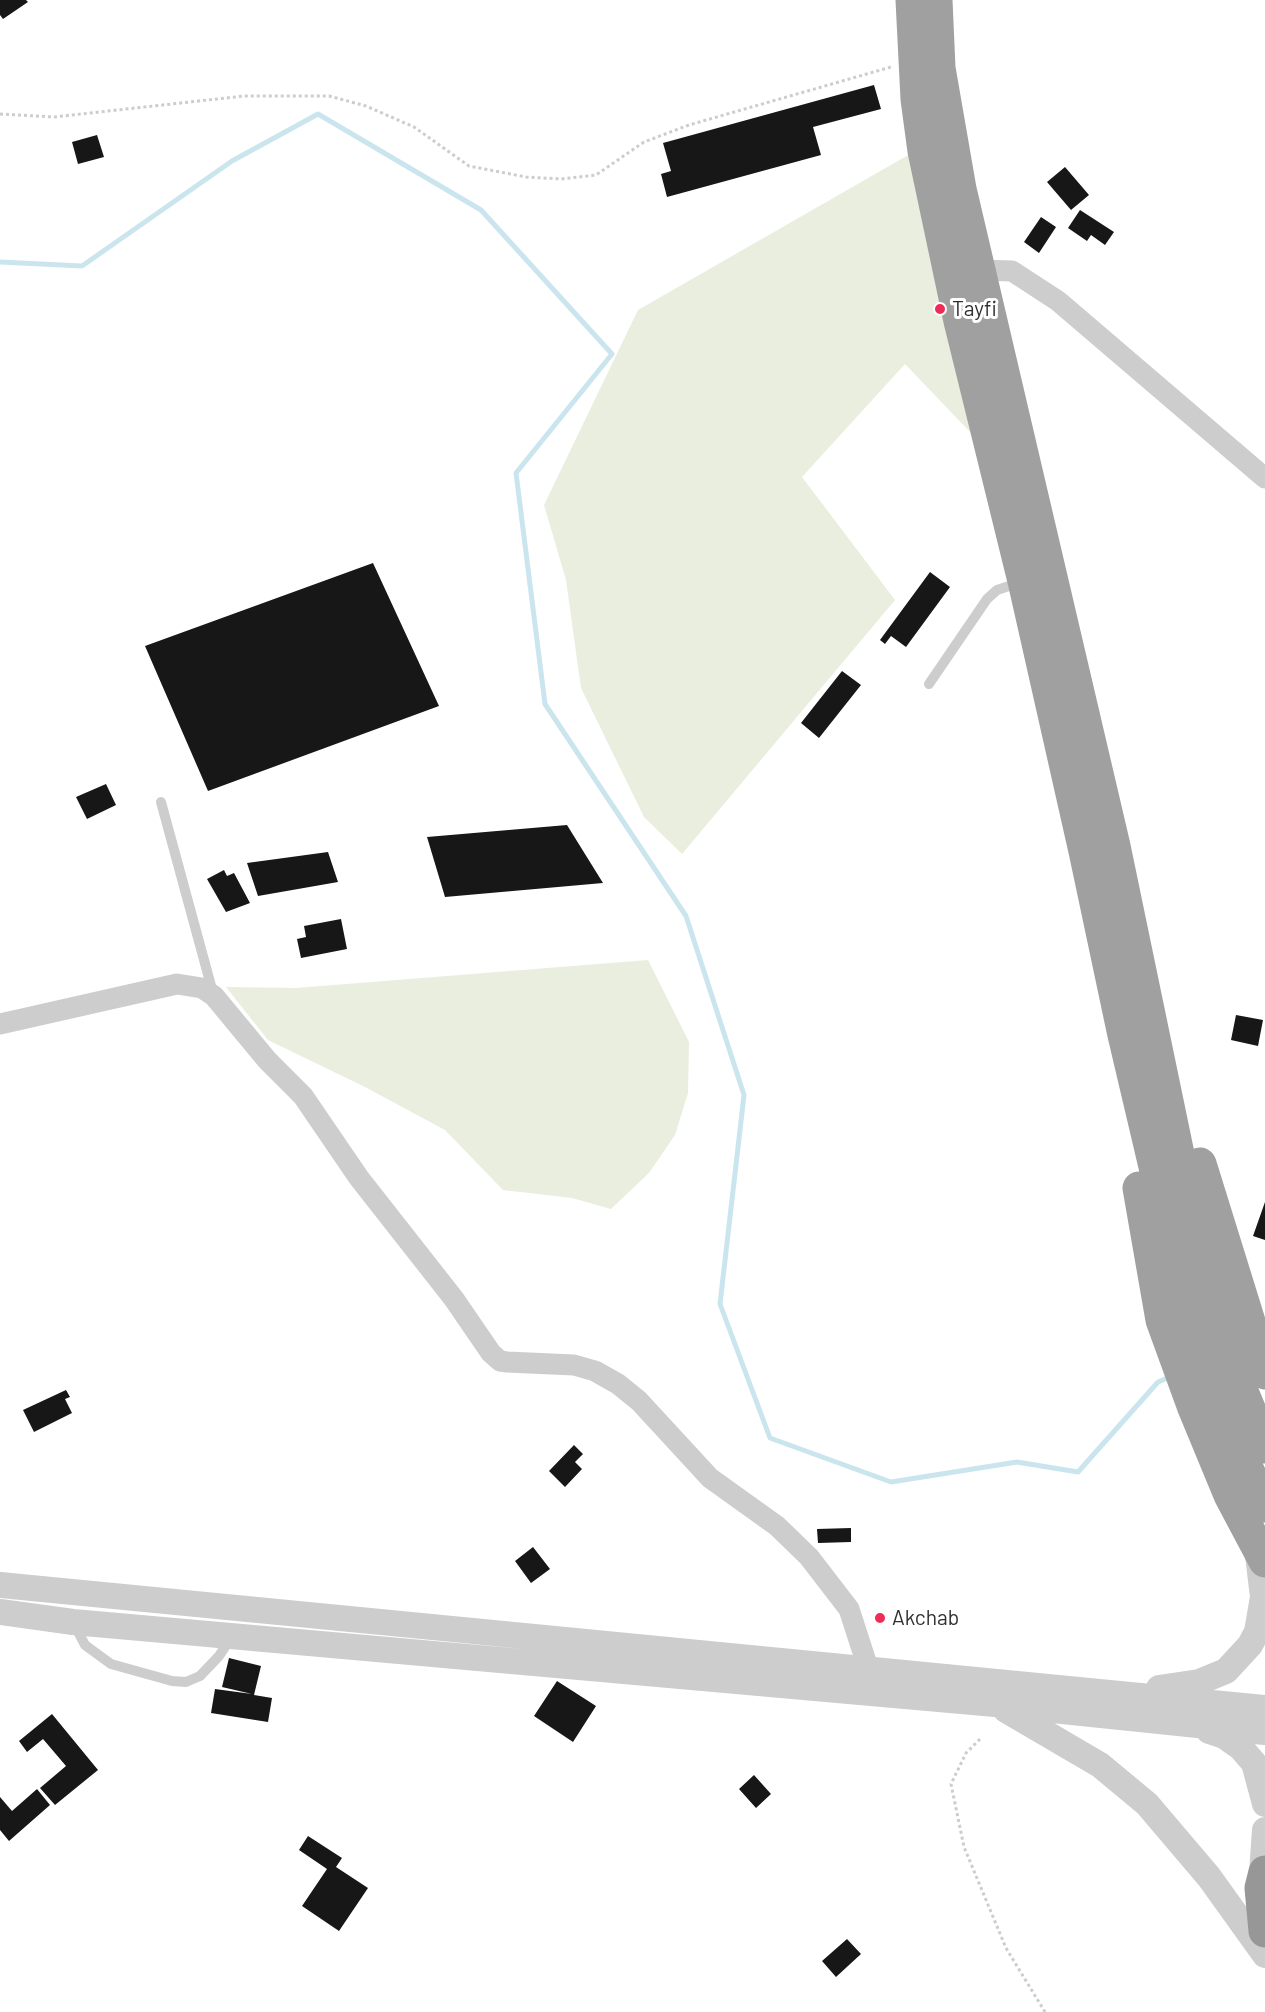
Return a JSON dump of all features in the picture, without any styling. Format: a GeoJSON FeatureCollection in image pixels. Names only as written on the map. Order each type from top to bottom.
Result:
{"type":"FeatureCollection","features":[{"type":"Feature","properties":{"kind":"highway"},"geometry":{"type":"LineString","coordinates":[[912,0],[914,61],[924,151],[960,321],[1024,581],[1124,1035],[1173,1243],[1236,1377],[1265,1447]]}},
{"type":"Feature","properties":{"kind":"highway"},"geometry":{"type":"LineString","coordinates":[[936,0],[942,90],[978,270],[1071,655],[1183,1178],[1202,1303],[1235,1444],[1265,1506]]}},
{"type":"Feature","properties":{"kind":"highway"},"geometry":{"type":"LineString","coordinates":[[1202,1303],[1265,1373]]}},
{"type":"Feature","properties":{"kind":"highway"},"geometry":{"type":"LineString","coordinates":[[1202,1303],[1194,1408],[1230,1495],[1261,1554]]}},
{"type":"Feature","properties":{"kind":"highway"},"geometry":{"type":"LineString","coordinates":[[1263,1880],[1265,1931]]}},
{"type":"Feature","properties":{"kind":"street"},"geometry":{"type":"LineString","coordinates":[[978,270],[1012,271],[1058,302],[1265,478]]}},
{"type":"Feature","properties":{"kind":"street"},"geometry":{"type":"LineString","coordinates":[[0,1024],[177,984],[192,984],[214,996],[267,1060],[303,1096],[359,1178],[454,1299],[491,1353],[500,1361],[574,1365],[595,1371],[639,1401],[710,1478],[777,1526],[809,1557],[849,1609],[869,1671]]}},
{"type":"Feature","properties":{"kind":"street"},"geometry":{"type":"LineString","coordinates":[[1103,1692],[1174,1687],[1199,1682],[1226,1671],[1243,1656],[1257,1632],[1262,1610],[1261,1554]]}},
{"type":"Feature","properties":{"kind":"street"},"geometry":{"type":"LineString","coordinates":[[0,1585],[1265,1708]]}},
{"type":"Feature","properties":{"kind":"street"},"geometry":{"type":"LineString","coordinates":[[0,1612],[73,1622],[995,1704],[1265,1732]]}},
{"type":"Feature","properties":{"kind":"street"},"geometry":{"type":"LineString","coordinates":[[995,1704],[1081,1752],[1125,1784],[1147,1804],[1209,1877],[1265,1956]]}},
{"type":"Feature","properties":{"kind":"street"},"geometry":{"type":"LineString","coordinates":[[1183,1723],[1224,1737],[1241,1748],[1254,1763],[1265,1804]]}},
{"type":"Feature","properties":{"kind":"street"},"geometry":{"type":"LineString","coordinates":[[1263,1880],[1265,1830]]}},
{"type":"Feature","properties":{"kind":"lane"},"geometry":{"type":"LineString","coordinates":[[929,684],[987,599],[997,590],[1024,581]]}},
{"type":"Feature","properties":{"kind":"lane"},"geometry":{"type":"LineString","coordinates":[[162,802],[214,996]]}},
{"type":"Feature","properties":{"kind":"lane"},"geometry":{"type":"LineString","coordinates":[[73,1622],[85,1645],[111,1664],[172,1681],[186,1682],[200,1676],[219,1656],[233,1635]]}},
{"type":"Feature","properties":{"kind":"path"},"geometry":{"type":"LineString","coordinates":[[0,114],[54,117],[244,96],[329,96],[366,106],[414,127],[469,166],[525,177],[561,179],[596,175],[644,142],[689,125],[914,61]]}},
{"type":"Feature","properties":{"kind":"path"},"geometry":{"type":"LineString","coordinates":[[980,1739],[966,1753],[951,1784],[964,1847],[1006,1948],[1045,2012]]}},
{"type":"Feature","properties":{"kind":"green space"},"geometry":{"type":"Polygon","coordinates":[[[910,154],[971,433],[905,364],[802,477],[895,600],[682,854],[644,817],[581,688],[566,580],[544,505],[638,310],[910,154]]]}},
{"type":"Feature","properties":{"kind":"green space"},"geometry":{"type":"Polygon","coordinates":[[[648,960],[689,1042],[688,1093],[675,1135],[649,1173],[611,1209],[572,1198],[503,1190],[445,1130],[365,1087],[268,1040],[226,987],[296,988],[648,960]]]}},
{"type":"Feature","properties":{"kind":"building"},"geometry":{"type":"Polygon","coordinates":[[[0,0],[26,0],[28,2],[3,19],[0,15],[0,0]]]}},
{"type":"Feature","properties":{"kind":"building"},"geometry":{"type":"Polygon","coordinates":[[[874,85],[881,109],[813,127],[821,155],[667,197],[661,174],[671,171],[663,143],[874,85]]]}},
{"type":"Feature","properties":{"kind":"building"},"geometry":{"type":"Polygon","coordinates":[[[97,135],[104,157],[78,164],[72,142],[97,135]]]}},
{"type":"Feature","properties":{"kind":"building"},"geometry":{"type":"Polygon","coordinates":[[[1065,167],[1089,195],[1071,210],[1047,182],[1065,167]]]}},
{"type":"Feature","properties":{"kind":"building"},"geometry":{"type":"Polygon","coordinates":[[[1080,210],[1114,232],[1105,245],[1091,235],[1087,241],[1068,228],[1080,210]]]}},
{"type":"Feature","properties":{"kind":"building"},"geometry":{"type":"Polygon","coordinates":[[[1041,217],[1056,227],[1039,253],[1024,242],[1041,217]]]}},
{"type":"Feature","properties":{"kind":"building"},"geometry":{"type":"Polygon","coordinates":[[[373,563],[439,706],[208,791],[145,646],[373,563]]]}},
{"type":"Feature","properties":{"kind":"building"},"geometry":{"type":"Polygon","coordinates":[[[930,572],[950,587],[906,647],[891,636],[885,644],[880,640],[930,572]]]}},
{"type":"Feature","properties":{"kind":"building"},"geometry":{"type":"Polygon","coordinates":[[[842,671],[861,685],[819,738],[801,723],[842,671]]]}},
{"type":"Feature","properties":{"kind":"building"},"geometry":{"type":"Polygon","coordinates":[[[106,784],[116,805],[87,819],[76,797],[106,784]]]}},
{"type":"Feature","properties":{"kind":"building"},"geometry":{"type":"Polygon","coordinates":[[[567,825],[603,883],[445,897],[427,837],[567,825]]]}},
{"type":"Feature","properties":{"kind":"building"},"geometry":{"type":"Polygon","coordinates":[[[328,852],[338,882],[258,896],[247,863],[328,852]]]}},
{"type":"Feature","properties":{"kind":"building"},"geometry":{"type":"Polygon","coordinates":[[[224,870],[227,876],[234,873],[250,903],[226,912],[207,879],[224,870]]]}},
{"type":"Feature","properties":{"kind":"building"},"geometry":{"type":"Polygon","coordinates":[[[341,919],[347,949],[301,958],[297,939],[306,937],[304,926],[341,919]]]}},
{"type":"Feature","properties":{"kind":"building"},"geometry":{"type":"Polygon","coordinates":[[[1236,1015],[1263,1020],[1258,1046],[1231,1040],[1236,1015]]]}},
{"type":"Feature","properties":{"kind":"building"},"geometry":{"type":"Polygon","coordinates":[[[1265,1202],[1265,1240],[1253,1236],[1265,1202]]]}},
{"type":"Feature","properties":{"kind":"building"},"geometry":{"type":"Polygon","coordinates":[[[66,1390],[70,1397],[65,1399],[72,1413],[34,1432],[23,1410],[66,1390]]]}},
{"type":"Feature","properties":{"kind":"building"},"geometry":{"type":"Polygon","coordinates":[[[574,1445],[583,1454],[575,1462],[582,1469],[565,1487],[549,1471],[574,1445]]]}},
{"type":"Feature","properties":{"kind":"building"},"geometry":{"type":"Polygon","coordinates":[[[851,1528],[851,1542],[818,1543],[817,1529],[851,1528]]]}},
{"type":"Feature","properties":{"kind":"building"},"geometry":{"type":"Polygon","coordinates":[[[533,1547],[550,1569],[531,1583],[515,1561],[533,1547]]]}},
{"type":"Feature","properties":{"kind":"building"},"geometry":{"type":"Polygon","coordinates":[[[229,1658],[261,1666],[254,1695],[272,1698],[268,1722],[211,1713],[215,1689],[252,1694],[222,1687],[229,1658]]]}},
{"type":"Feature","properties":{"kind":"building"},"geometry":{"type":"Polygon","coordinates":[[[557,1681],[596,1706],[573,1742],[534,1716],[557,1681]]]}},
{"type":"Feature","properties":{"kind":"building"},"geometry":{"type":"Polygon","coordinates":[[[52,1714],[98,1770],[55,1805],[40,1788],[66,1766],[43,1739],[27,1752],[19,1741],[52,1714]]]}},
{"type":"Feature","properties":{"kind":"building"},"geometry":{"type":"Polygon","coordinates":[[[754,1775],[771,1794],[756,1808],[739,1789],[754,1775]]]}},
{"type":"Feature","properties":{"kind":"building"},"geometry":{"type":"Polygon","coordinates":[[[37,1789],[50,1805],[9,1841],[0,1830],[0,1797],[12,1811],[37,1789]]]}},
{"type":"Feature","properties":{"kind":"building"},"geometry":{"type":"Polygon","coordinates":[[[308,1836],[342,1858],[336,1867],[368,1888],[339,1931],[302,1906],[327,1869],[299,1850],[308,1836]]]}},
{"type":"Feature","properties":{"kind":"building"},"geometry":{"type":"Polygon","coordinates":[[[847,1939],[861,1954],[836,1977],[822,1961],[847,1939]]]}},
{"type":"Feature","properties":{"kind":"waterway"},"geometry":{"type":"LineString","coordinates":[[0,262],[82,266],[232,161],[318,114],[481,210],[612,354],[516,473],[545,704],[686,916],[744,1095],[720,1304],[770,1438],[891,1482],[1017,1462],[1078,1472],[1158,1382],[1172,1376]]}},
{"type":"Feature","properties":{"kind":"place","name":"Tayfi"},"geometry":{"type":"Point","coordinates":[940,309]}},
{"type":"Feature","properties":{"kind":"place","name":"Akchab"},"geometry":{"type":"Point","coordinates":[880,1618]}}]}
